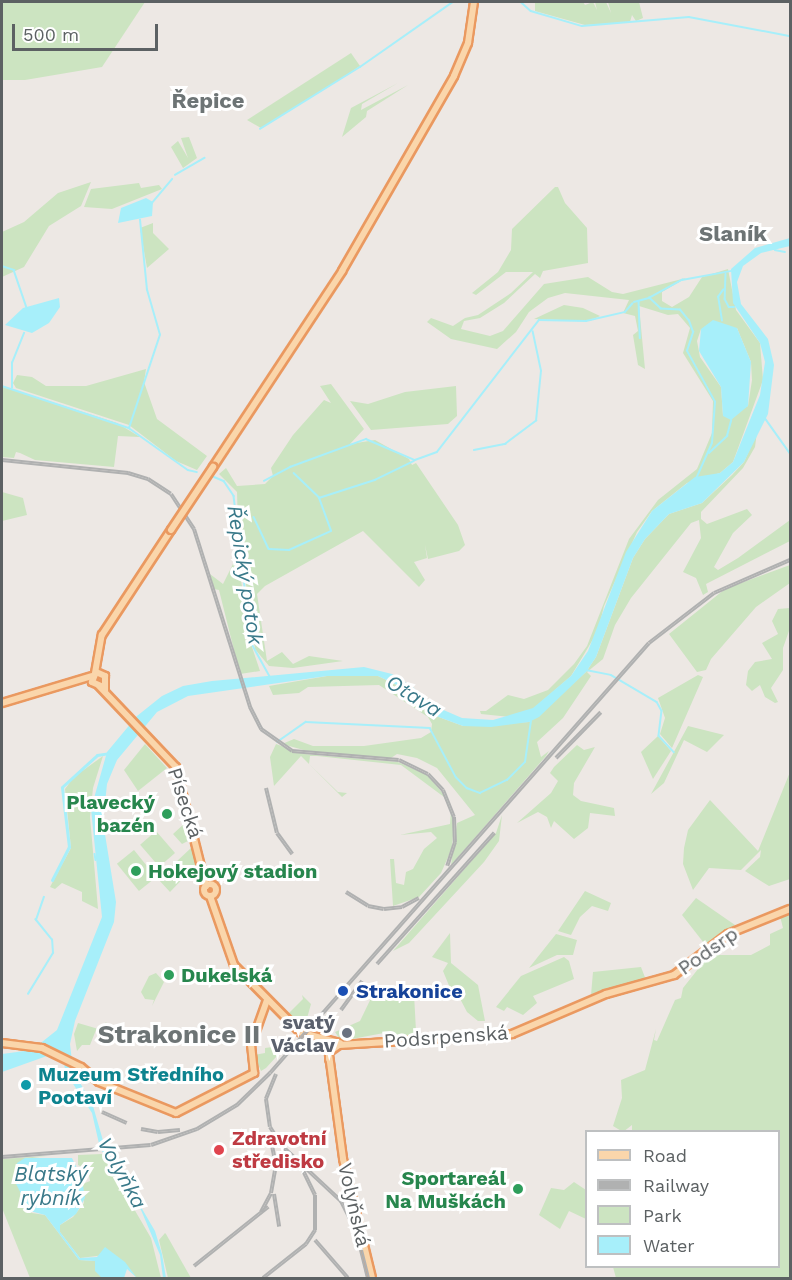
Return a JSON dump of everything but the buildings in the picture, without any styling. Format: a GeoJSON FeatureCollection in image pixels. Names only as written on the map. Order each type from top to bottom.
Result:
{"type":"FeatureCollection","features":[{"type":"Feature","properties":{"kind":"main road"},"geometry":{"type":"LineString","coordinates":[[2,703],[95,675],[106,678],[101,685],[95,675],[102,635],[342,271],[454,75],[468,43],[474,2]]}},
{"type":"Feature","properties":{"kind":"main road","name":"Písecká"},"geometry":{"type":"LineString","coordinates":[[101,685],[106,694],[149,736],[176,767],[209,885],[204,893],[212,896]]}},
{"type":"Feature","properties":{"kind":"main road"},"geometry":{"type":"LineString","coordinates":[[209,885],[216,889],[212,896],[223,939],[231,958],[248,981],[302,1032]]}},
{"type":"Feature","properties":{"kind":"main road","name":"Podsrp"},"geometry":{"type":"LineString","coordinates":[[591,1000],[624,988],[674,975],[728,934],[790,909]]}},
{"type":"Feature","properties":{"kind":"main road"},"geometry":{"type":"LineString","coordinates":[[231,958],[244,965]]}},
{"type":"Feature","properties":{"kind":"main road"},"geometry":{"type":"LineString","coordinates":[[2,1044],[30,1045],[78,1067],[100,1083],[176,1113],[249,1077],[255,1069],[251,1045],[267,1000]]}},
{"type":"Feature","properties":{"kind":"main road","name":"Podsrpenská"},"geometry":{"type":"LineString","coordinates":[[309,1036],[330,1045],[505,1036],[591,1000]]}},
{"type":"Feature","properties":{"kind":"main road","name":"Volyňská"},"geometry":{"type":"LineString","coordinates":[[330,1045],[329,1059],[343,1160],[372,1278]]}},
{"type":"Feature","properties":{"kind":"green space"},"geometry":{"type":"Polygon","coordinates":[[[2,2],[145,2],[102,67],[25,80],[2,80],[2,2]]]}},
{"type":"Feature","properties":{"kind":"green space"},"geometry":{"type":"Polygon","coordinates":[[[535,2],[583,2],[585,5],[593,2],[597,10],[595,2],[606,2],[611,13],[608,2],[639,2],[643,18],[636,21],[632,15],[630,22],[585,25],[535,11],[535,2]]]}},
{"type":"Feature","properties":{"kind":"green space"},"geometry":{"type":"Polygon","coordinates":[[[351,53],[360,66],[345,76],[261,128],[247,120],[351,53]]]}},
{"type":"Feature","properties":{"kind":"green space"},"geometry":{"type":"Polygon","coordinates":[[[398,83],[362,104],[361,110],[408,85],[367,111],[366,117],[342,137],[351,108],[398,83]]]}},
{"type":"Feature","properties":{"kind":"green space"},"geometry":{"type":"Polygon","coordinates":[[[189,137],[197,158],[183,168],[171,147],[178,141],[188,158],[181,138],[189,137]]]}},
{"type":"Feature","properties":{"kind":"green space"},"geometry":{"type":"Polygon","coordinates":[[[91,182],[81,206],[49,226],[24,267],[2,277],[2,232],[24,222],[58,193],[91,182]]]}},
{"type":"Feature","properties":{"kind":"green space"},"geometry":{"type":"Polygon","coordinates":[[[139,183],[141,188],[159,185],[162,189],[112,209],[84,207],[91,189],[139,183]]]}},
{"type":"Feature","properties":{"kind":"green space"},"geometry":{"type":"Polygon","coordinates":[[[555,187],[558,187],[565,203],[587,228],[588,263],[543,271],[540,278],[535,274],[504,303],[480,318],[464,321],[461,329],[490,336],[503,331],[544,284],[588,277],[612,292],[623,294],[686,278],[662,292],[662,301],[672,307],[689,297],[702,277],[728,269],[736,310],[760,343],[763,380],[733,462],[720,473],[687,483],[652,511],[637,532],[604,606],[598,631],[571,676],[533,709],[511,717],[481,714],[480,711],[486,711],[508,695],[524,699],[548,690],[574,664],[587,646],[629,539],[658,500],[697,469],[712,433],[713,401],[683,353],[690,328],[678,314],[668,315],[639,306],[645,369],[638,365],[633,335],[638,331],[635,316],[623,313],[629,300],[565,293],[548,298],[529,312],[516,332],[497,349],[451,339],[427,322],[431,318],[453,326],[465,318],[478,315],[511,293],[533,272],[506,272],[476,295],[472,293],[498,272],[511,250],[512,229],[555,187]],[[737,328],[701,329],[697,341],[700,357],[721,387],[723,416],[748,406],[752,380],[751,362],[737,328]]]}},
{"type":"Feature","properties":{"kind":"green space"},"geometry":{"type":"Polygon","coordinates":[[[153,223],[153,233],[169,249],[147,268],[140,228],[153,223]]]}},
{"type":"Feature","properties":{"kind":"green space"},"geometry":{"type":"Polygon","coordinates":[[[564,305],[583,308],[600,316],[590,321],[534,319],[564,305]]]}},
{"type":"Feature","properties":{"kind":"green space"},"geometry":{"type":"Polygon","coordinates":[[[146,369],[144,382],[157,419],[207,456],[197,470],[176,461],[129,425],[16,388],[13,383],[17,375],[32,377],[46,386],[86,386],[146,369]]]}},
{"type":"Feature","properties":{"kind":"green space"},"geometry":{"type":"Polygon","coordinates":[[[331,384],[364,429],[350,444],[375,440],[409,459],[412,465],[416,463],[458,525],[465,545],[459,551],[428,559],[425,545],[427,558],[414,562],[425,580],[419,587],[363,531],[265,586],[257,594],[267,661],[282,652],[293,664],[309,656],[343,661],[293,668],[269,666],[255,649],[238,528],[237,492],[219,474],[226,468],[237,486],[265,484],[273,476],[271,468],[293,435],[324,400],[331,403],[320,386],[331,384]]]}},
{"type":"Feature","properties":{"kind":"green space"},"geometry":{"type":"Polygon","coordinates":[[[2,386],[117,423],[140,437],[118,436],[114,467],[35,460],[16,452],[14,458],[2,457],[2,386]]]}},
{"type":"Feature","properties":{"kind":"green space"},"geometry":{"type":"Polygon","coordinates":[[[456,386],[457,416],[448,424],[371,430],[350,401],[368,404],[405,392],[456,386]]]}},
{"type":"Feature","properties":{"kind":"green space"},"geometry":{"type":"Polygon","coordinates":[[[757,432],[755,447],[743,468],[701,512],[701,519],[707,524],[747,509],[752,515],[733,533],[714,567],[718,570],[738,558],[790,520],[790,541],[706,584],[708,592],[703,595],[696,578],[683,572],[701,538],[699,520],[691,523],[631,598],[615,625],[603,659],[587,672],[591,676],[563,718],[537,742],[541,757],[549,751],[546,756],[451,865],[457,823],[475,815],[437,768],[417,758],[397,754],[391,758],[311,752],[282,744],[294,739],[313,746],[364,746],[421,738],[431,732],[432,724],[428,717],[379,685],[308,687],[299,693],[273,695],[269,686],[327,676],[378,676],[397,685],[436,716],[463,726],[529,722],[586,672],[596,657],[633,558],[645,539],[669,514],[702,503],[732,475],[744,462],[757,432]]]}},
{"type":"Feature","properties":{"kind":"green space"},"geometry":{"type":"Polygon","coordinates":[[[2,492],[23,498],[27,515],[2,521],[2,492]]]}},
{"type":"Feature","properties":{"kind":"green space"},"geometry":{"type":"Polygon","coordinates":[[[237,556],[252,647],[260,671],[240,674],[219,590],[214,589],[210,574],[223,584],[237,556]]]}},
{"type":"Feature","properties":{"kind":"green space"},"geometry":{"type":"Polygon","coordinates":[[[790,565],[790,583],[756,607],[711,659],[706,670],[697,672],[669,634],[725,589],[790,565]]]}},
{"type":"Feature","properties":{"kind":"green space"},"geometry":{"type":"Polygon","coordinates":[[[790,608],[790,628],[783,648],[783,670],[771,688],[778,702],[775,703],[765,697],[760,685],[752,691],[746,685],[748,671],[755,662],[772,659],[762,643],[778,634],[772,621],[778,609],[790,608]]]}},
{"type":"Feature","properties":{"kind":"green space"},"geometry":{"type":"Polygon","coordinates":[[[698,675],[703,677],[672,748],[660,734],[665,718],[658,698],[698,675]]]}},
{"type":"Feature","properties":{"kind":"green space"},"geometry":{"type":"Polygon","coordinates":[[[688,726],[724,735],[707,752],[684,740],[664,783],[651,794],[688,726]]]}},
{"type":"Feature","properties":{"kind":"green space"},"geometry":{"type":"Polygon","coordinates":[[[658,736],[671,751],[653,779],[641,752],[658,736]]]}},
{"type":"Feature","properties":{"kind":"green space"},"geometry":{"type":"Polygon","coordinates":[[[145,744],[167,768],[138,791],[124,770],[145,744]]]}},
{"type":"Feature","properties":{"kind":"green space"},"geometry":{"type":"Polygon","coordinates":[[[276,744],[304,754],[398,762],[427,775],[446,797],[451,810],[454,823],[452,848],[441,873],[419,897],[393,906],[390,859],[394,859],[396,883],[404,885],[406,872],[413,869],[424,849],[437,838],[431,832],[400,835],[450,824],[451,811],[444,797],[401,765],[317,756],[310,756],[309,764],[301,756],[274,786],[270,757],[276,744]]]}},
{"type":"Feature","properties":{"kind":"green space"},"geometry":{"type":"Polygon","coordinates":[[[577,745],[584,750],[595,747],[574,783],[573,795],[581,801],[614,808],[615,816],[590,813],[588,828],[574,839],[554,821],[551,828],[547,817],[538,812],[517,823],[551,793],[558,781],[550,773],[554,767],[577,745]]]}},
{"type":"Feature","properties":{"kind":"green space"},"geometry":{"type":"Polygon","coordinates":[[[103,756],[93,788],[90,817],[98,909],[82,901],[82,892],[62,883],[55,889],[50,887],[71,848],[65,789],[74,777],[103,756]]]}},
{"type":"Feature","properties":{"kind":"green space"},"geometry":{"type":"Polygon","coordinates":[[[309,764],[338,792],[347,793],[342,797],[309,764]]]}},
{"type":"Feature","properties":{"kind":"green space"},"geometry":{"type":"Polygon","coordinates":[[[790,772],[790,879],[769,886],[745,871],[760,857],[761,850],[741,870],[709,868],[693,890],[683,864],[684,848],[688,830],[710,800],[758,851],[790,772]]]}},
{"type":"Feature","properties":{"kind":"green space"},"geometry":{"type":"Polygon","coordinates":[[[184,812],[200,868],[194,867],[170,892],[158,879],[192,847],[190,840],[182,844],[173,834],[185,823],[184,812]]]}},
{"type":"Feature","properties":{"kind":"green space"},"geometry":{"type":"Polygon","coordinates":[[[502,815],[499,841],[484,862],[409,943],[393,951],[496,833],[502,815]]]}},
{"type":"Feature","properties":{"kind":"green space"},"geometry":{"type":"Polygon","coordinates":[[[156,831],[175,853],[159,867],[140,845],[156,831]]]}},
{"type":"Feature","properties":{"kind":"green space","name":"Hokejový stadion"},"geometry":{"type":"Polygon","coordinates":[[[134,850],[156,877],[139,891],[117,864],[134,850]]]}},
{"type":"Feature","properties":{"kind":"green space"},"geometry":{"type":"Polygon","coordinates":[[[585,891],[611,903],[608,911],[592,906],[580,917],[571,935],[558,931],[585,891]]]}},
{"type":"Feature","properties":{"kind":"green space"},"geometry":{"type":"Polygon","coordinates":[[[696,898],[735,925],[707,947],[682,915],[696,898]]]}},
{"type":"Feature","properties":{"kind":"green space"},"geometry":{"type":"Polygon","coordinates":[[[790,914],[790,1278],[616,1278],[613,1268],[780,1268],[780,1130],[632,1130],[632,1125],[626,1130],[620,1130],[613,1126],[622,1098],[621,1080],[645,1070],[656,1029],[654,1040],[657,1041],[675,1000],[681,998],[683,988],[702,964],[702,957],[712,948],[717,955],[751,955],[770,945],[770,934],[783,928],[780,916],[790,914]]]}},
{"type":"Feature","properties":{"kind":"green space"},"geometry":{"type":"Polygon","coordinates":[[[450,933],[451,963],[478,985],[485,1021],[478,1021],[467,1012],[456,991],[450,988],[443,971],[448,963],[432,957],[450,933]]]}},
{"type":"Feature","properties":{"kind":"green space"},"geometry":{"type":"Polygon","coordinates":[[[556,934],[577,940],[573,955],[557,955],[529,968],[556,934]]]}},
{"type":"Feature","properties":{"kind":"green space"},"geometry":{"type":"Polygon","coordinates":[[[564,957],[569,961],[574,979],[533,996],[537,1003],[523,1015],[507,1007],[504,1011],[496,1007],[521,976],[564,957]]]}},
{"type":"Feature","properties":{"kind":"green space"},"geometry":{"type":"Polygon","coordinates":[[[641,967],[646,980],[591,995],[593,972],[641,967]]]}},
{"type":"Feature","properties":{"kind":"green space"},"geometry":{"type":"Polygon","coordinates":[[[156,973],[164,982],[152,1006],[154,1000],[145,999],[141,992],[149,976],[156,973]]]}},
{"type":"Feature","properties":{"kind":"green space"},"geometry":{"type":"Polygon","coordinates":[[[375,990],[414,994],[416,1031],[411,1036],[384,1033],[341,1041],[335,1032],[360,1021],[375,990]]]}},
{"type":"Feature","properties":{"kind":"green space"},"geometry":{"type":"Polygon","coordinates":[[[302,995],[311,1004],[304,1029],[287,1015],[303,999],[302,995]]]}},
{"type":"Feature","properties":{"kind":"green space"},"geometry":{"type":"Polygon","coordinates":[[[106,1022],[112,1035],[96,1030],[90,1045],[82,1045],[77,1051],[74,1034],[78,1023],[102,1030],[106,1022]]]}},
{"type":"Feature","properties":{"kind":"green space"},"geometry":{"type":"Polygon","coordinates":[[[287,1045],[261,1071],[254,1055],[265,1053],[265,1048],[287,1045]]]}},
{"type":"Feature","properties":{"kind":"green space"},"geometry":{"type":"Polygon","coordinates":[[[102,1154],[151,1238],[161,1278],[137,1278],[113,1254],[80,1258],[60,1232],[60,1225],[73,1217],[84,1203],[82,1179],[85,1183],[90,1181],[88,1170],[78,1165],[78,1155],[102,1154]]]}},
{"type":"Feature","properties":{"kind":"green space"},"geometry":{"type":"Polygon","coordinates":[[[47,1156],[25,1159],[20,1193],[32,1213],[45,1215],[79,1260],[95,1261],[112,1278],[30,1278],[2,1208],[2,1159],[47,1156]]]}},
{"type":"Feature","properties":{"kind":"green space"},"geometry":{"type":"Polygon","coordinates":[[[574,1182],[585,1189],[585,1219],[569,1211],[560,1229],[539,1215],[551,1188],[564,1190],[574,1182]]]}},
{"type":"Feature","properties":{"kind":"green space"},"geometry":{"type":"Polygon","coordinates":[[[165,1233],[191,1278],[168,1278],[159,1240],[165,1233]]]}},
{"type":"Feature","properties":{"kind":"water"},"geometry":{"type":"Polygon","coordinates":[[[146,198],[153,202],[152,216],[118,223],[121,208],[146,198]]]}},
{"type":"Feature","properties":{"kind":"water","name":"Otava"},"geometry":{"type":"Polygon","coordinates":[[[790,238],[790,246],[761,253],[743,266],[737,282],[741,304],[768,339],[774,365],[768,414],[744,462],[702,503],[669,514],[645,539],[633,558],[596,657],[586,672],[539,717],[529,722],[491,727],[463,726],[436,716],[397,685],[378,676],[327,676],[188,696],[157,712],[117,760],[107,784],[103,822],[116,902],[114,922],[75,1021],[70,1044],[73,1070],[93,1106],[104,1144],[155,1231],[162,1254],[166,1278],[163,1278],[160,1255],[141,1210],[100,1148],[92,1113],[66,1073],[61,1051],[2,1072],[2,1054],[32,1050],[57,1030],[102,917],[91,809],[107,752],[137,716],[162,696],[183,686],[212,681],[364,667],[392,674],[414,688],[425,702],[462,718],[493,720],[533,708],[571,676],[588,651],[626,552],[652,511],[695,477],[720,473],[733,462],[760,395],[765,362],[760,343],[733,303],[731,269],[755,248],[790,238]]]}},
{"type":"Feature","properties":{"kind":"water"},"geometry":{"type":"Polygon","coordinates":[[[59,298],[60,307],[49,323],[32,333],[5,325],[23,308],[59,298]]]}},
{"type":"Feature","properties":{"kind":"water"},"geometry":{"type":"Polygon","coordinates":[[[713,320],[737,328],[751,362],[748,406],[731,420],[723,416],[721,387],[699,351],[701,329],[713,320]]]}},
{"type":"Feature","properties":{"kind":"water","name":"Blatský rybník"},"geometry":{"type":"Polygon","coordinates":[[[25,1158],[72,1158],[82,1179],[85,1198],[76,1214],[60,1225],[60,1232],[80,1258],[97,1257],[105,1247],[125,1262],[137,1278],[127,1269],[124,1278],[101,1277],[95,1271],[95,1261],[79,1260],[45,1215],[30,1211],[14,1180],[17,1163],[25,1158]]]}},
{"type":"Feature","properties":{"kind":"waterway"},"geometry":{"type":"LineString","coordinates":[[260,129],[360,67],[453,2]]}},
{"type":"Feature","properties":{"kind":"waterway"},"geometry":{"type":"LineString","coordinates":[[521,2],[531,11],[582,26],[689,17],[790,36]]}},
{"type":"Feature","properties":{"kind":"waterway"},"geometry":{"type":"LineString","coordinates":[[175,175],[205,158]]}},
{"type":"Feature","properties":{"kind":"waterway"},"geometry":{"type":"LineString","coordinates":[[152,203],[172,179]]}},
{"type":"Feature","properties":{"kind":"waterway"},"geometry":{"type":"LineString","coordinates":[[129,428],[160,335],[147,290],[140,220]]}},
{"type":"Feature","properties":{"kind":"waterway"},"geometry":{"type":"LineString","coordinates":[[775,250],[785,252]]}},
{"type":"Feature","properties":{"kind":"waterway"},"geometry":{"type":"LineString","coordinates":[[2,266],[14,270],[27,308]]}},
{"type":"Feature","properties":{"kind":"waterway"},"geometry":{"type":"LineString","coordinates":[[696,479],[712,443],[715,402],[687,351],[693,332],[689,321],[680,310],[661,309],[649,298],[682,280],[731,271]]}},
{"type":"Feature","properties":{"kind":"waterway"},"geometry":{"type":"LineString","coordinates":[[726,274],[725,299],[729,307],[734,307]]}},
{"type":"Feature","properties":{"kind":"waterway"},"geometry":{"type":"LineString","coordinates":[[722,321],[718,297],[723,290]]}},
{"type":"Feature","properties":{"kind":"waterway"},"geometry":{"type":"LineString","coordinates":[[634,302],[649,298]]}},
{"type":"Feature","properties":{"kind":"waterway"},"geometry":{"type":"LineString","coordinates":[[639,301],[640,338]]}},
{"type":"Feature","properties":{"kind":"waterway"},"geometry":{"type":"LineString","coordinates":[[264,481],[290,467],[366,439],[415,460],[437,452],[539,320],[586,321],[625,312],[632,304]]}},
{"type":"Feature","properties":{"kind":"waterway"},"geometry":{"type":"LineString","coordinates":[[474,450],[505,444],[536,421],[541,371],[533,332]]}},
{"type":"Feature","properties":{"kind":"waterway"},"geometry":{"type":"LineString","coordinates":[[12,388],[12,363],[24,333]]}},
{"type":"Feature","properties":{"kind":"waterway","name":"Řepický potok"},"geometry":{"type":"LineString","coordinates":[[2,386],[129,428],[188,470],[197,472]]}},
{"type":"Feature","properties":{"kind":"waterway"},"geometry":{"type":"LineString","coordinates":[[765,418],[790,453]]}},
{"type":"Feature","properties":{"kind":"waterway"},"geometry":{"type":"LineString","coordinates":[[709,453],[727,436],[731,421]]}},
{"type":"Feature","properties":{"kind":"waterway"},"geometry":{"type":"LineString","coordinates":[[254,517],[269,549],[289,550],[331,531],[319,498],[375,480],[414,461]]}},
{"type":"Feature","properties":{"kind":"waterway"},"geometry":{"type":"LineString","coordinates":[[294,473],[319,497]]}},
{"type":"Feature","properties":{"kind":"waterway","name":"Řepický potok"},"geometry":{"type":"LineString","coordinates":[[212,476],[224,481],[234,496],[252,644],[270,676]]}},
{"type":"Feature","properties":{"kind":"waterway"},"geometry":{"type":"LineString","coordinates":[[586,670],[611,675],[657,702],[662,711],[659,736],[674,752]]}},
{"type":"Feature","properties":{"kind":"waterway","name":"Otava"},"geometry":{"type":"LineString","coordinates":[[277,742],[306,722],[430,728],[456,777],[467,788],[480,793],[507,780],[525,762],[531,721]]}},
{"type":"Feature","properties":{"kind":"waterway"},"geometry":{"type":"LineString","coordinates":[[52,880],[69,847],[62,787],[97,755],[109,753]]}},
{"type":"Feature","properties":{"kind":"waterway"},"geometry":{"type":"LineString","coordinates":[[95,854],[96,860]]}},
{"type":"Feature","properties":{"kind":"waterway"},"geometry":{"type":"LineString","coordinates":[[28,994],[53,953],[52,940],[36,920],[44,897]]}},
{"type":"Feature","properties":{"kind":"railway"},"geometry":{"type":"LineString","coordinates":[[2,460],[128,473],[148,479],[171,494],[194,529],[250,707],[261,729],[292,751],[399,760],[428,774],[443,790],[454,817],[455,842],[447,866]]}},
{"type":"Feature","properties":{"kind":"railway"},"geometry":{"type":"LineString","coordinates":[[2,1157],[151,1145],[197,1129],[237,1105],[270,1073],[649,643],[714,593],[790,560]]}},
{"type":"Feature","properties":{"kind":"railway"},"geometry":{"type":"LineString","coordinates":[[556,758],[601,712]]}},
{"type":"Feature","properties":{"kind":"railway"},"geometry":{"type":"LineString","coordinates":[[266,788],[277,833],[292,854]]}},
{"type":"Feature","properties":{"kind":"railway"},"geometry":{"type":"LineString","coordinates":[[377,964],[494,833]]}},
{"type":"Feature","properties":{"kind":"railway"},"geometry":{"type":"LineString","coordinates":[[346,892],[368,906],[384,909],[402,907],[419,898]]}},
{"type":"Feature","properties":{"kind":"railway"},"geometry":{"type":"LineString","coordinates":[[341,1010],[362,981]]}},
{"type":"Feature","properties":{"kind":"railway"},"geometry":{"type":"LineString","coordinates":[[276,1074],[266,1099],[270,1127],[282,1146],[341,1201],[356,1230],[368,1278]]}},
{"type":"Feature","properties":{"kind":"railway"},"geometry":{"type":"LineString","coordinates":[[102,1112],[127,1123]]}},
{"type":"Feature","properties":{"kind":"railway"},"geometry":{"type":"LineString","coordinates":[[141,1129],[158,1132],[180,1130]]}},
{"type":"Feature","properties":{"kind":"railway"},"geometry":{"type":"LineString","coordinates":[[261,1212],[271,1193],[276,1166],[270,1135]]}},
{"type":"Feature","properties":{"kind":"railway"},"geometry":{"type":"LineString","coordinates":[[263,1278],[306,1244],[315,1230],[315,1195],[302,1168]]}},
{"type":"Feature","properties":{"kind":"railway"},"geometry":{"type":"LineString","coordinates":[[274,1194],[279,1227]]}},
{"type":"Feature","properties":{"kind":"railway"},"geometry":{"type":"LineString","coordinates":[[194,1266],[268,1207]]}},
{"type":"Feature","properties":{"kind":"railway"},"geometry":{"type":"LineString","coordinates":[[315,1240],[348,1278]]}},
{"type":"Feature","properties":{"kind":"place","name":"Plavecký bazén"},"geometry":{"type":"Point","coordinates":[167,814]}},
{"type":"Feature","properties":{"kind":"place","name":"Hokejový stadion"},"geometry":{"type":"Point","coordinates":[136,871]}},
{"type":"Feature","properties":{"kind":"place","name":"Dukelská"},"geometry":{"type":"Point","coordinates":[169,975]}},
{"type":"Feature","properties":{"kind":"place","name":"Strakonice"},"geometry":{"type":"Point","coordinates":[343,991]}},
{"type":"Feature","properties":{"kind":"place","name":"svatý Václav"},"geometry":{"type":"Point","coordinates":[347,1033]}},
{"type":"Feature","properties":{"kind":"place","name":"Muzeum Středního Pootaví"},"geometry":{"type":"Point","coordinates":[26,1085]}},
{"type":"Feature","properties":{"kind":"place","name":"Zdravotní středisko"},"geometry":{"type":"Point","coordinates":[219,1150]}},
{"type":"Feature","properties":{"kind":"place","name":"Sportareál Na Muškách"},"geometry":{"type":"Point","coordinates":[518,1189]}},
{"type":"Feature","properties":{"kind":"district","name":"Řepice"},"geometry":{"type":"Point","coordinates":[208,101]}},
{"type":"Feature","properties":{"kind":"district","name":"Slaník"},"geometry":{"type":"Point","coordinates":[733,234]}},
{"type":"Feature","properties":{"kind":"district","name":"Strakonice II"},"geometry":{"type":"Point","coordinates":[179,1035]}},
{"type":"Feature","properties":{"kind":"water label","name":"Volyňka"},"geometry":{"type":"Point","coordinates":[122,1173]}}]}
